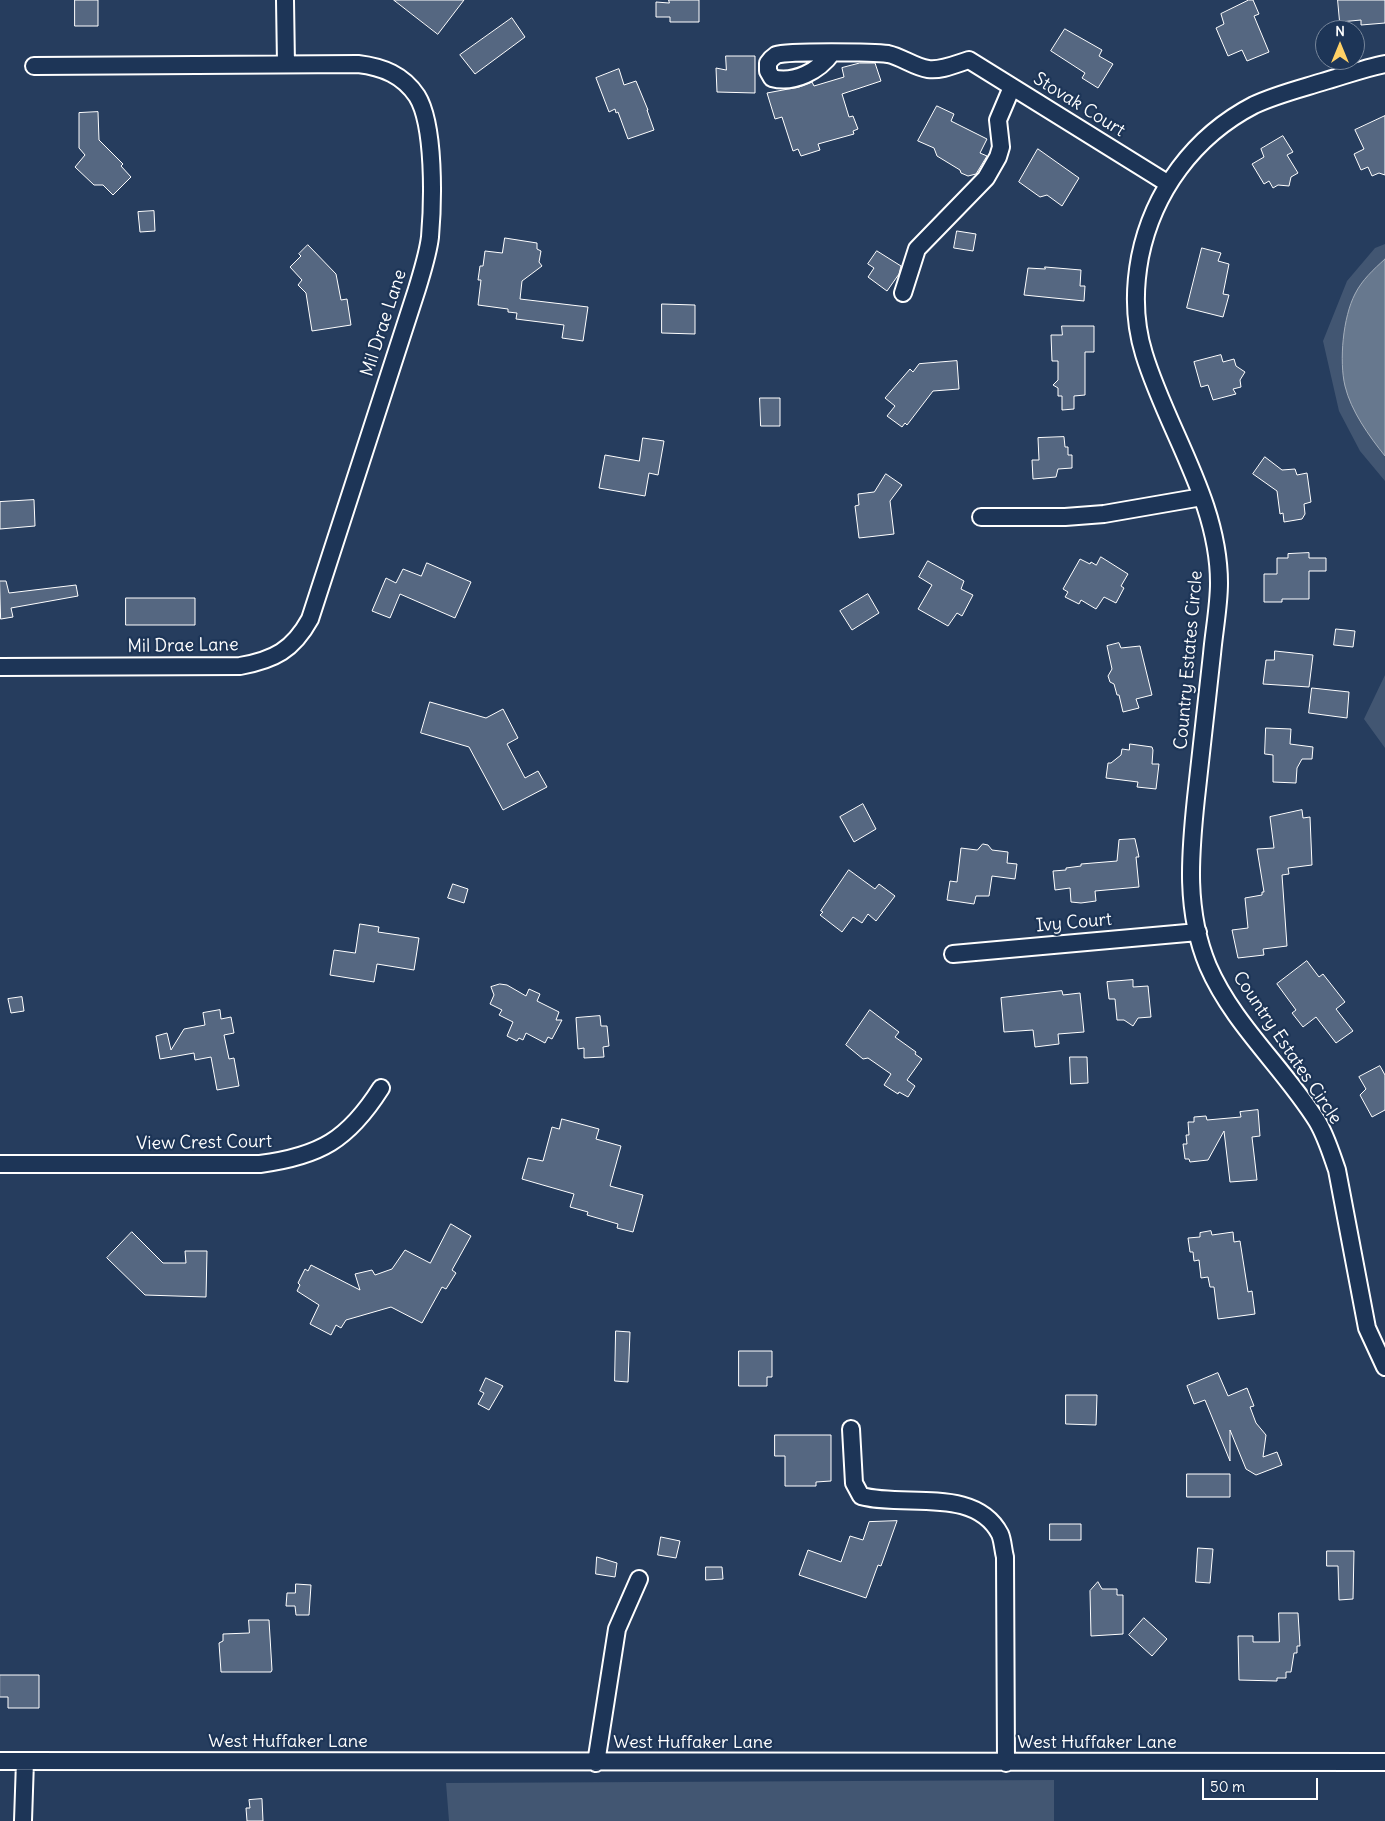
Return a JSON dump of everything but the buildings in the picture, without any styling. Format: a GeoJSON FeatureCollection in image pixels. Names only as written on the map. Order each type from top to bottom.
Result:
{"type":"FeatureCollection","features":[{"type":"Feature","properties":{"kind":"street"},"geometry":{"type":"LineString","coordinates":[[285,0],[286,64]]}},
{"type":"Feature","properties":{"kind":"street","name":"Stovak Court"},"geometry":{"type":"LineString","coordinates":[[832,54],[890,54],[927,69],[937,69],[969,60],[1167,183]]}},
{"type":"Feature","properties":{"kind":"street","name":"Mil Drae Lane"},"geometry":{"type":"LineString","coordinates":[[0,667],[247,665],[262,662],[292,645],[301,635],[310,619],[425,263],[430,238],[430,155],[424,112],[417,96],[393,73],[378,67],[358,64],[34,66]]}},
{"type":"Feature","properties":{"kind":"street","name":"Country Estates Circle"},"geometry":{"type":"LineString","coordinates":[[1385,64],[1283,94],[1255,105],[1228,121],[1202,142],[1182,163],[1167,183],[1144,237],[1135,294],[1136,322],[1142,350],[1202,497],[1213,529],[1219,585],[1191,850],[1191,890],[1198,932],[1208,966],[1223,992],[1303,1101],[1318,1123],[1328,1146],[1337,1170],[1367,1328],[1385,1367]]}},
{"type":"Feature","properties":{"kind":"street"},"geometry":{"type":"LineString","coordinates":[[903,293],[917,249],[986,178],[998,157],[1001,147],[998,120],[1012,87]]}},
{"type":"Feature","properties":{"kind":"street"},"geometry":{"type":"LineString","coordinates":[[981,517],[1065,517],[1104,514],[1202,497]]}},
{"type":"Feature","properties":{"kind":"street","name":"Ivy Court"},"geometry":{"type":"LineString","coordinates":[[953,954],[1198,932]]}},
{"type":"Feature","properties":{"kind":"street","name":"View Crest Court"},"geometry":{"type":"LineString","coordinates":[[0,1164],[260,1164],[286,1160],[313,1152],[335,1141],[353,1126],[381,1088]]}},
{"type":"Feature","properties":{"kind":"street"},"geometry":{"type":"LineString","coordinates":[[851,1430],[854,1483],[861,1496],[876,1500],[956,1503],[986,1515],[1001,1535],[1005,1557],[1006,1763]]}},
{"type":"Feature","properties":{"kind":"street"},"geometry":{"type":"LineString","coordinates":[[596,1762],[618,1629],[639,1579]]}},
{"type":"Feature","properties":{"kind":"street","name":"West Huffaker Lane"},"geometry":{"type":"LineString","coordinates":[[0,1761],[1385,1762]]}},
{"type":"Feature","properties":{"kind":"street"},"geometry":{"type":"LineString","coordinates":[[23,1821],[25,1761]]}},
{"type":"Feature","properties":{"kind":"shaded area"},"geometry":{"type":"Polygon","coordinates":[[[1385,244],[1385,259],[1368,275],[1372,439],[1385,456],[1385,481],[1360,451],[1339,411],[1323,341],[1347,281],[1375,248],[1385,244]]]}},
{"type":"Feature","properties":{"kind":"shaded area"},"geometry":{"type":"Polygon","coordinates":[[[1385,259],[1385,456],[1367,432],[1352,405],[1343,376],[1342,352],[1345,327],[1355,294],[1372,271],[1385,259]]]}},
{"type":"Feature","properties":{"kind":"shaded area"},"geometry":{"type":"Polygon","coordinates":[[[1385,675],[1385,748],[1364,719],[1385,675]]]}},
{"type":"Feature","properties":{"kind":"shaded area"},"geometry":{"type":"Polygon","coordinates":[[[1054,1780],[1054,1821],[449,1821],[446,1783],[1054,1780]]]}}]}
